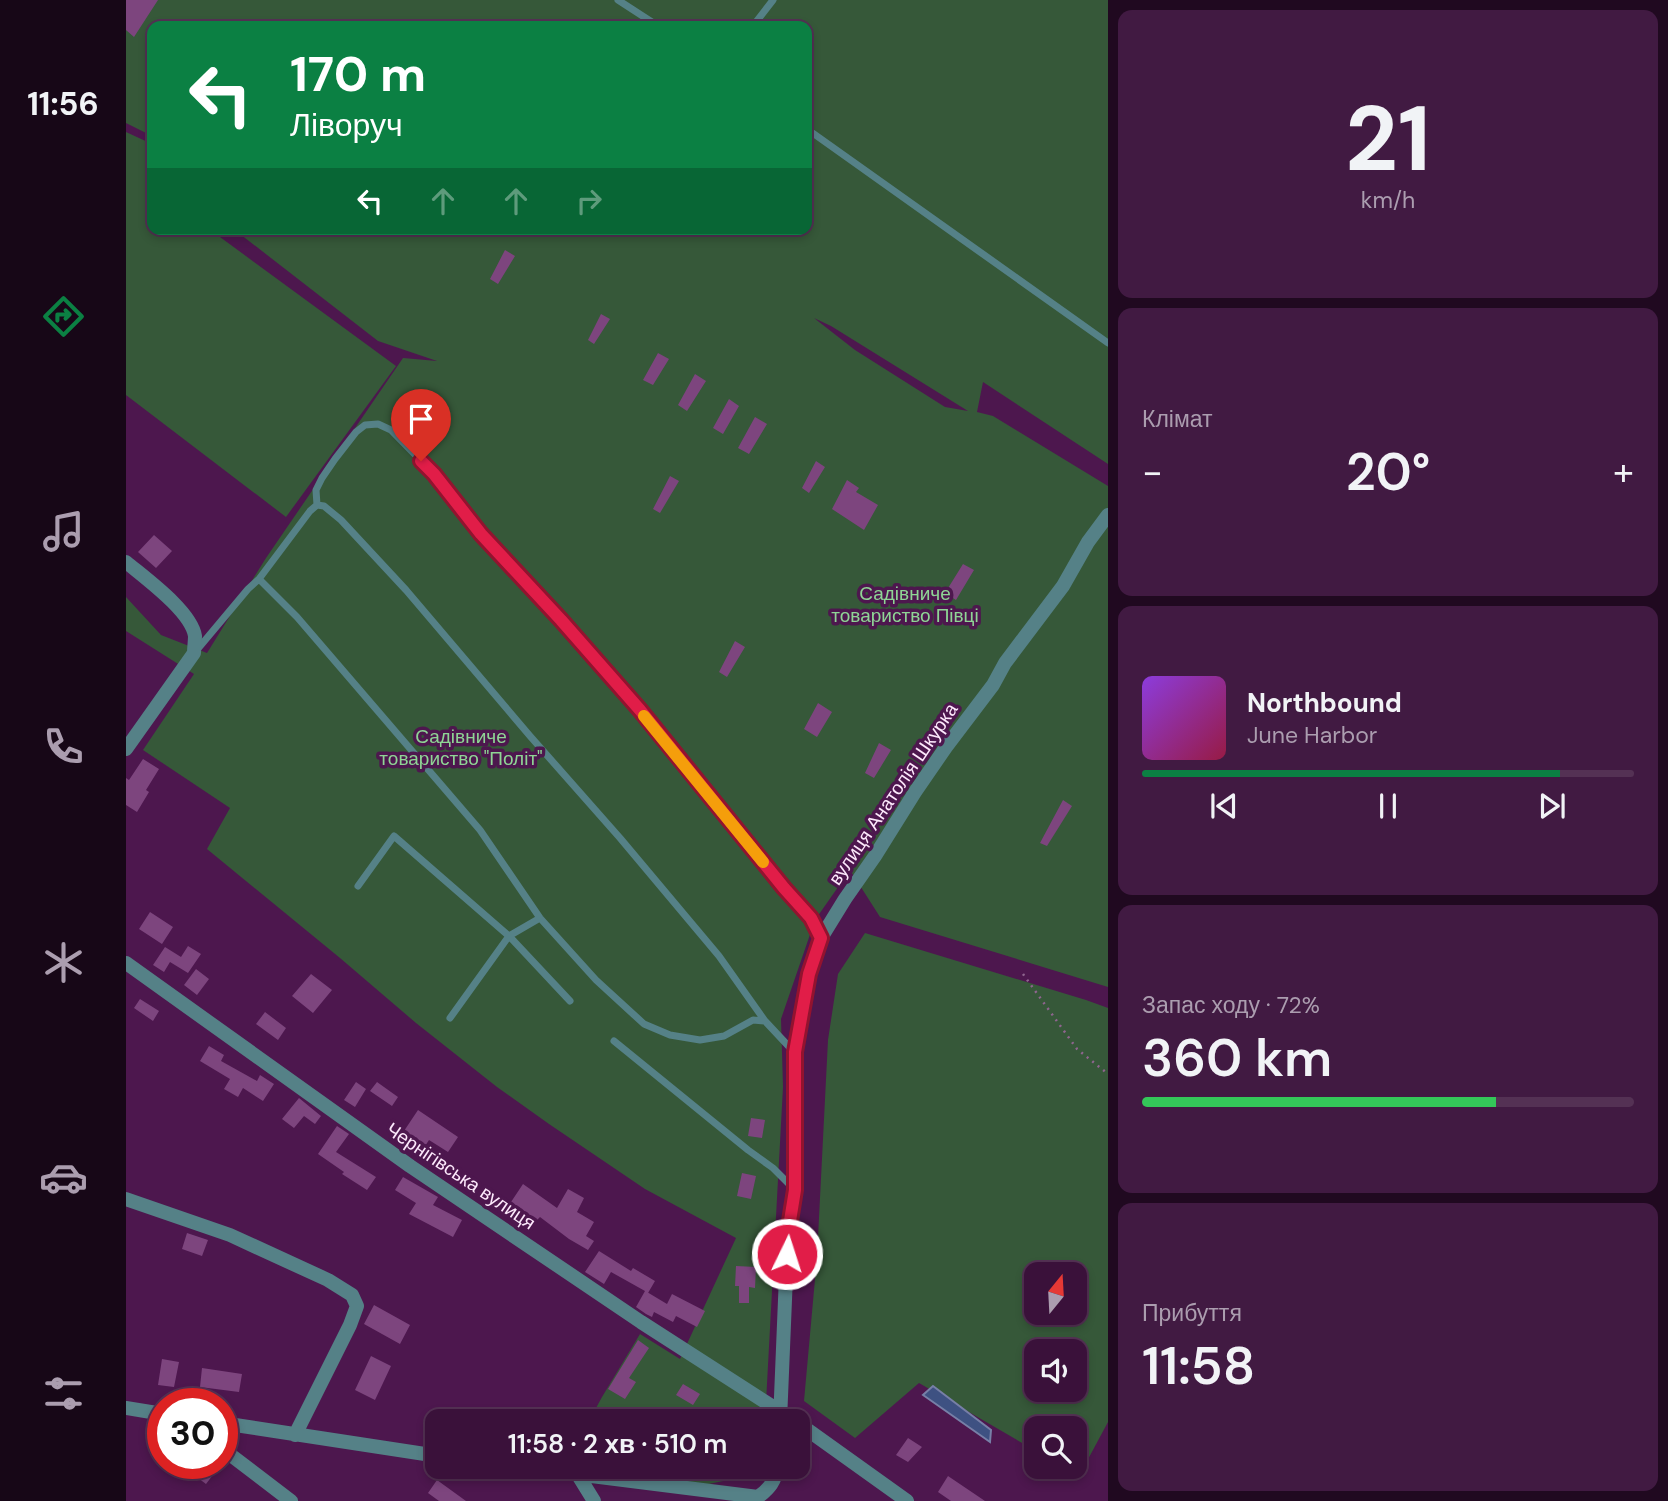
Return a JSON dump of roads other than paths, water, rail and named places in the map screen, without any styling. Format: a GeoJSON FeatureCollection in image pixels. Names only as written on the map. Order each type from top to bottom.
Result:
{"type":"FeatureCollection","features":[{"type":"Feature","properties":{"kind":"street","name":"вулиця Анатолія Шкурка"},"geometry":{"type":"LineString","coordinates":[[780,1409],[789,1227],[795,1190],[795,1052],[809,974],[821,938],[915,792],[993,685],[1005,663],[1063,586],[1088,542],[1108,515]]}},
{"type":"Feature","properties":{"kind":"street"},"geometry":{"type":"LineString","coordinates":[[126,562],[184,614],[195,634],[194,653],[126,749]]}},
{"type":"Feature","properties":{"kind":"street","name":"Чернігівська вулиця"},"geometry":{"type":"LineString","coordinates":[[126,963],[410,1166],[770,1409]]}},
{"type":"Feature","properties":{"kind":"street"},"geometry":{"type":"LineString","coordinates":[[126,1199],[230,1235],[328,1280],[352,1295],[357,1306],[350,1325],[295,1434]]}},
{"type":"Feature","properties":{"kind":"street"},"geometry":{"type":"LineString","coordinates":[[126,1408],[147,1411]]}},
{"type":"Feature","properties":{"kind":"street"},"geometry":{"type":"LineString","coordinates":[[238,1425],[425,1453]]}},
{"type":"Feature","properties":{"kind":"street","name":"Чернігівська вулиця"},"geometry":{"type":"LineString","coordinates":[[810,1431],[907,1501]]}},
{"type":"Feature","properties":{"kind":"street"},"geometry":{"type":"LineString","coordinates":[[238,1460],[291,1501]]}},
{"type":"Feature","properties":{"kind":"street"},"geometry":{"type":"LineString","coordinates":[[580,1479],[594,1501]]}},
{"type":"Feature","properties":{"kind":"street"},"geometry":{"type":"LineString","coordinates":[[611,1479],[758,1497],[769,1489],[774,1479]]}},
{"type":"Feature","properties":{"kind":"lane"},"geometry":{"type":"LineString","coordinates":[[618,0],[650,21]]}},
{"type":"Feature","properties":{"kind":"lane"},"geometry":{"type":"LineString","coordinates":[[757,21],[773,0]]}},
{"type":"Feature","properties":{"kind":"lane"},"geometry":{"type":"LineString","coordinates":[[812,133],[1108,343]]}},
{"type":"Feature","properties":{"kind":"lane"},"geometry":{"type":"LineString","coordinates":[[317,505],[316,490],[322,478],[356,432],[365,425],[378,424],[390,429],[434,474],[481,534],[640,710],[811,918],[821,938]]}},
{"type":"Feature","properties":{"kind":"lane"},"geometry":{"type":"LineString","coordinates":[[194,653],[259,579],[310,511],[317,505],[324,506],[341,520],[406,590],[665,891],[719,956],[765,1021],[795,1052]]}},
{"type":"Feature","properties":{"kind":"lane"},"geometry":{"type":"LineString","coordinates":[[259,579],[297,617],[480,830],[540,918],[596,980],[644,1024],[670,1035],[700,1040],[724,1036],[753,1020],[765,1021]]}},
{"type":"Feature","properties":{"kind":"lane"},"geometry":{"type":"LineString","coordinates":[[358,886],[394,836],[509,936],[570,1001]]}},
{"type":"Feature","properties":{"kind":"lane"},"geometry":{"type":"LineString","coordinates":[[450,1018],[509,936],[540,918]]}},
{"type":"Feature","properties":{"kind":"lane"},"geometry":{"type":"LineString","coordinates":[[614,1041],[773,1168],[795,1190]]}},
{"type":"Feature","properties":{"kind":"water"},"geometry":{"type":"Polygon","coordinates":[[[933,1386],[991,1430],[990,1442],[923,1395],[933,1386]]]}},
{"type":"Feature","properties":{"kind":"park label","name":"Садівниче товариство Півці"},"geometry":{"type":"Point","coordinates":[905,604]}},
{"type":"Feature","properties":{"kind":"park label","name":"Садівниче товариство \"Політ\""},"geometry":{"type":"Point","coordinates":[461,747]}}]}
